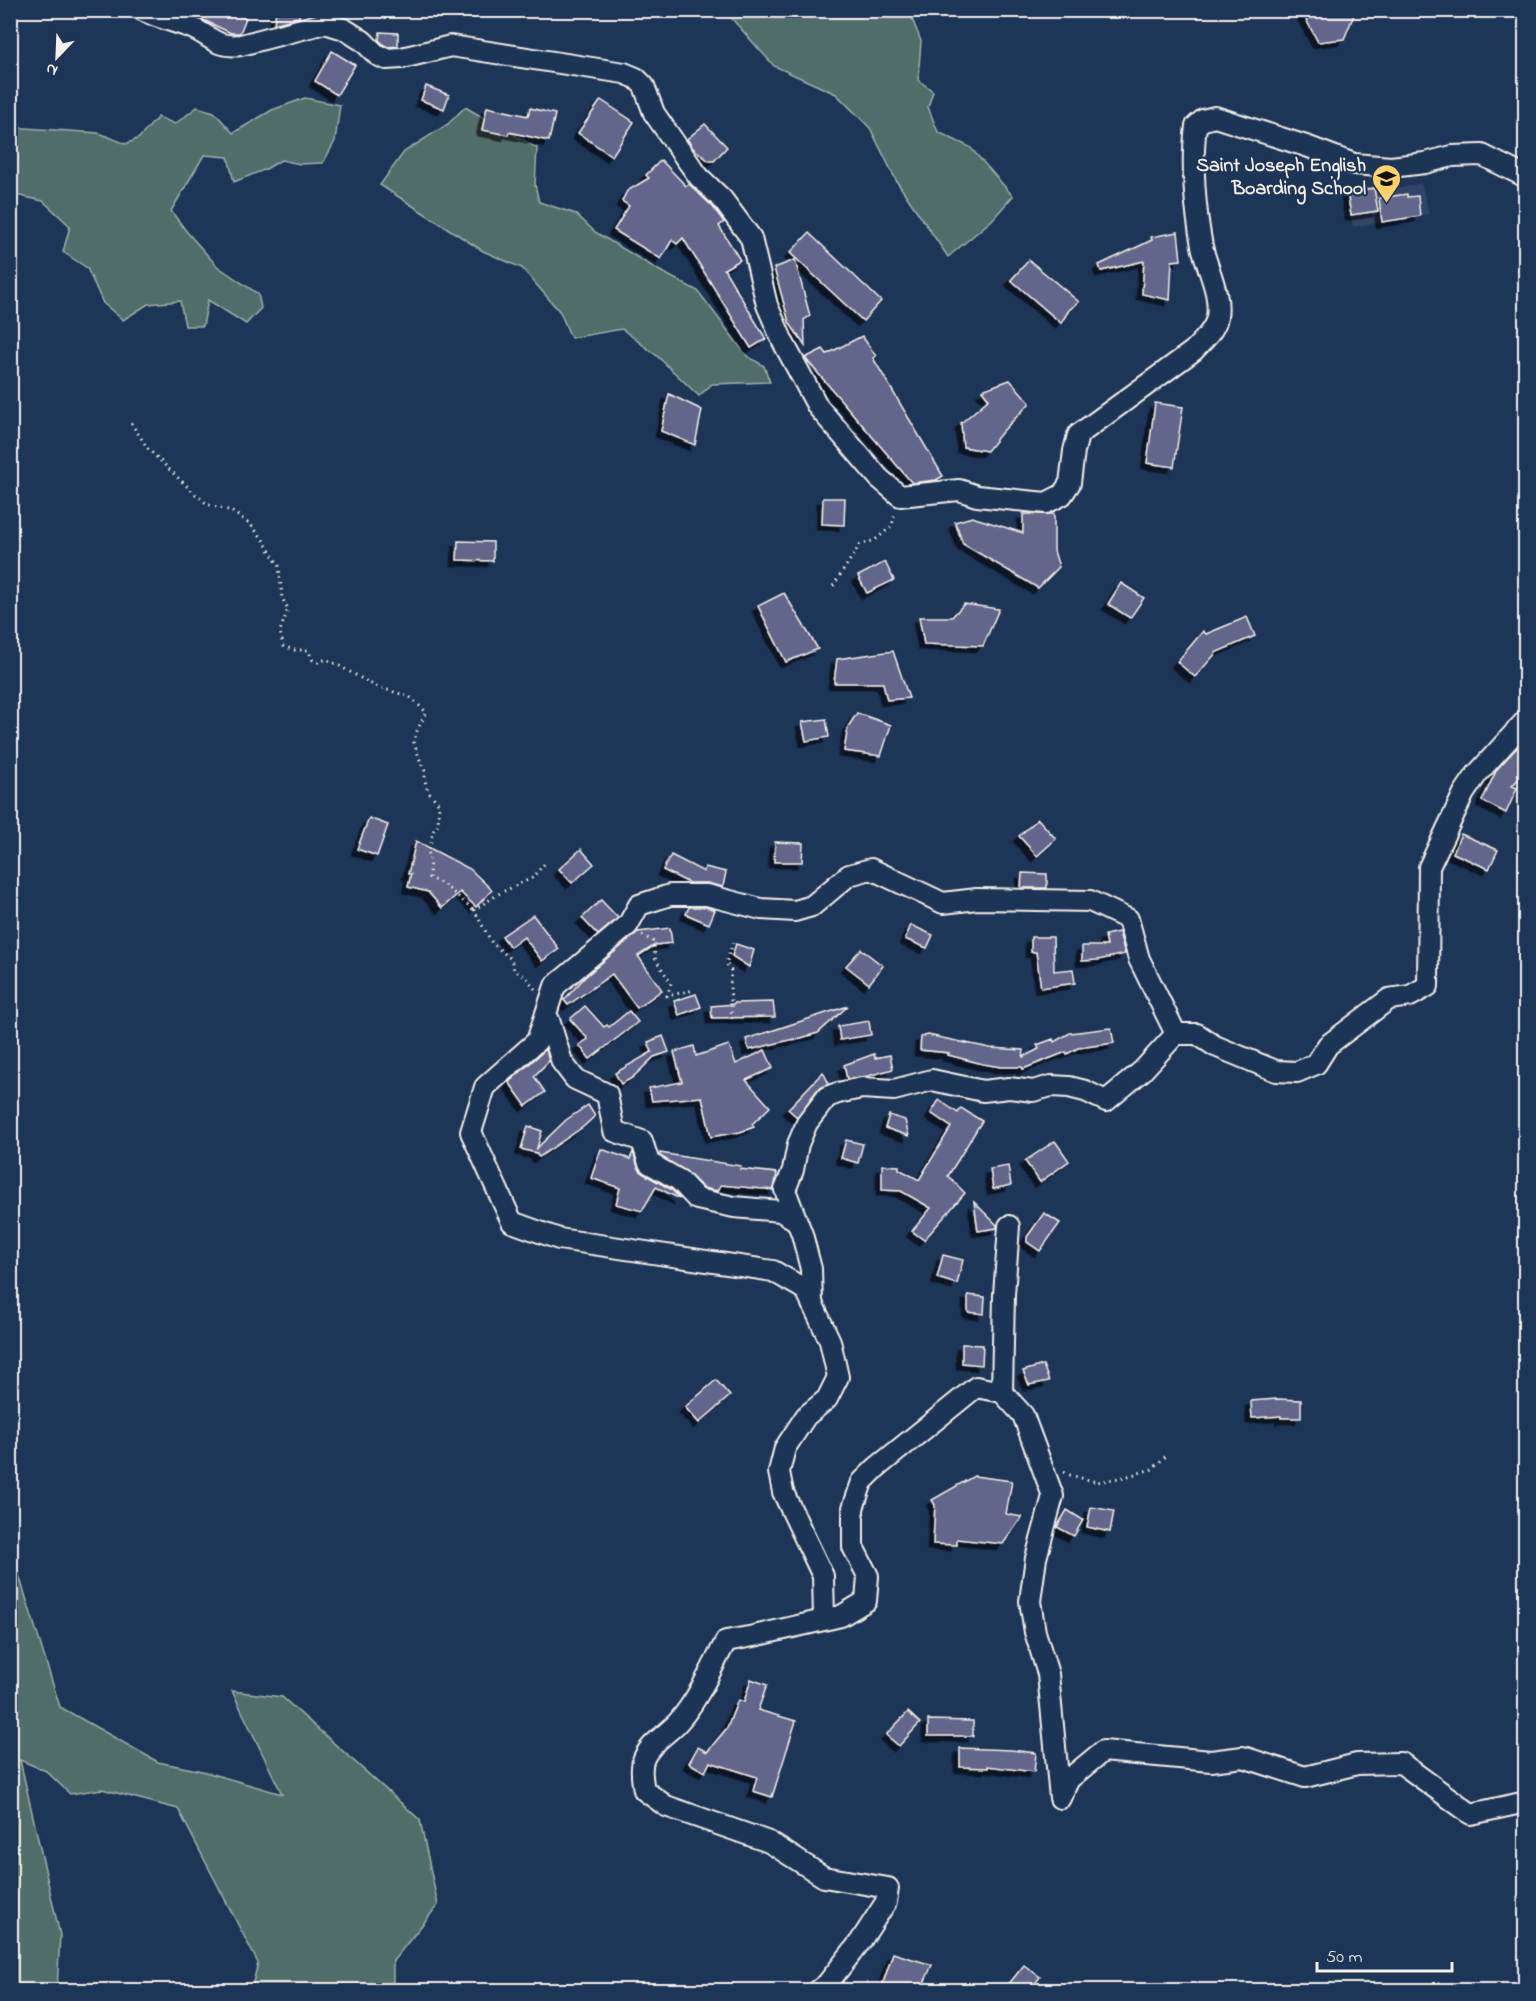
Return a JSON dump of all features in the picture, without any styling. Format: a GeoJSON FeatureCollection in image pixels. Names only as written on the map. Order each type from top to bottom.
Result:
{"type":"FeatureCollection","features":[{"type":"Feature","properties":{"kind":"street"},"geometry":{"type":"LineString","coordinates":[[142,10],[194,29],[211,40],[231,46],[325,23],[344,29],[363,41],[377,55],[386,59],[402,58],[451,46],[624,73],[636,78],[644,86],[654,113],[699,177],[722,199],[751,238],[766,305],[818,407],[879,478],[900,496],[959,490],[977,496],[1046,503],[1062,495],[1070,483],[1078,435],[1193,351],[1205,339],[1217,320],[1219,302],[1202,246],[1196,204],[1194,142],[1196,126],[1203,120],[1215,117],[1354,164],[1391,167],[1425,163],[1452,156],[1482,155],[1526,177]]}},
{"type":"Feature","properties":{"kind":"street"},"geometry":{"type":"LineString","coordinates":[[812,1304],[812,1269],[785,1190],[793,1170],[798,1144],[807,1123],[827,1096],[862,1088],[894,1090],[932,1080],[983,1091],[1009,1088],[1034,1091],[1052,1086],[1069,1087],[1085,1091],[1106,1101],[1142,1071],[1176,1034],[1197,1034],[1215,1046],[1276,1071],[1297,1072],[1316,1064],[1328,1046],[1389,999],[1410,996],[1428,986],[1429,867],[1464,793],[1477,774],[1526,720]]}},
{"type":"Feature","properties":{"kind":"street"},"geometry":{"type":"LineString","coordinates":[[824,1619],[823,1576],[783,1492],[780,1472],[785,1448],[807,1416],[827,1399],[838,1377],[830,1341],[806,1290],[773,1271],[559,1239],[512,1222],[471,1132],[485,1087],[537,1041],[548,1014],[555,986],[628,926],[639,905],[670,895],[707,895],[761,909],[795,911],[812,906],[849,875],[871,869],[943,903],[977,899],[1090,901],[1128,919],[1139,959],[1176,1034]]}},
{"type":"Feature","properties":{"kind":"street"},"geometry":{"type":"LineString","coordinates":[[548,1014],[562,1062],[575,1079],[607,1094],[614,1131],[642,1141],[649,1163],[679,1180],[697,1199],[734,1208],[780,1211],[796,1220]]}},
{"type":"Feature","properties":{"kind":"street"},"geometry":{"type":"LineString","coordinates":[[1002,1392],[1004,1294],[1009,1226]]}},
{"type":"Feature","properties":{"kind":"street"},"geometry":{"type":"LineString","coordinates":[[819,1990],[827,1984],[860,1942],[886,1902],[888,1888],[824,1876],[769,1842],[666,1806],[644,1790],[643,1759],[653,1745],[679,1722],[691,1705],[726,1641],[842,1616],[866,1601],[868,1576],[853,1547],[853,1508],[862,1482],[976,1387],[1002,1392],[1023,1415],[1053,1496],[1036,1558],[1030,1601],[1035,1632],[1048,1674],[1060,1798],[1069,1779],[1103,1751],[1211,1761],[1243,1757],[1305,1777],[1357,1764],[1401,1763],[1471,1814],[1526,1802]]}},
{"type":"Feature","properties":{"kind":"path"},"geometry":{"type":"LineString","coordinates":[[131,423],[148,450],[193,492],[207,504],[231,511],[250,524],[262,538],[279,566],[282,598],[288,609],[280,631],[283,646],[294,650],[308,650],[313,660],[318,662],[327,659],[375,686],[411,697],[426,712],[414,743],[425,771],[428,791],[439,804],[438,825],[428,850],[429,878],[443,885],[474,910],[492,943],[511,959],[514,970],[526,977],[548,1014]]}},
{"type":"Feature","properties":{"kind":"path"},"geometry":{"type":"LineString","coordinates":[[833,586],[860,545],[875,540],[892,526],[900,496]]}},
{"type":"Feature","properties":{"kind":"path"},"geometry":{"type":"LineString","coordinates":[[474,910],[500,893],[532,878],[547,861]]}},
{"type":"Feature","properties":{"kind":"path"},"geometry":{"type":"LineString","coordinates":[[628,926],[654,942],[655,958],[671,982],[668,996],[694,990]]}},
{"type":"Feature","properties":{"kind":"path"},"geometry":{"type":"LineString","coordinates":[[732,1019],[731,970],[726,963],[733,943]]}},
{"type":"Feature","properties":{"kind":"path"},"geometry":{"type":"LineString","coordinates":[[1039,1458],[1070,1475],[1097,1482],[1125,1478],[1152,1468],[1166,1456]]}},
{"type":"Feature","properties":{"kind":"shaded area","name":"Saint Joseph English Boarding School"},"geometry":{"type":"Polygon","coordinates":[[[1421,183],[1429,214],[1353,227],[1346,189],[1378,186],[1402,188],[1421,183]]]}},
{"type":"Feature","properties":{"kind":"green space"},"geometry":{"type":"Polygon","coordinates":[[[725,11],[909,11],[921,41],[918,80],[933,91],[928,107],[938,132],[970,147],[1013,196],[992,220],[948,257],[897,182],[870,128],[836,94],[774,66],[725,11]]]}},
{"type":"Feature","properties":{"kind":"green space"},"geometry":{"type":"Polygon","coordinates":[[[305,98],[340,105],[335,141],[323,163],[300,164],[281,160],[234,182],[228,157],[204,155],[171,211],[217,266],[258,294],[261,308],[246,324],[208,300],[203,326],[185,326],[180,301],[148,304],[123,320],[103,303],[87,268],[63,252],[70,226],[43,201],[11,194],[11,127],[99,133],[126,144],[139,138],[158,117],[175,124],[197,107],[214,112],[233,133],[272,110],[305,98]]]}},
{"type":"Feature","properties":{"kind":"green space"},"geometry":{"type":"Polygon","coordinates":[[[465,107],[537,148],[535,185],[539,202],[576,214],[595,232],[698,291],[747,356],[764,366],[770,382],[712,384],[699,396],[657,356],[622,329],[571,338],[560,312],[522,268],[483,251],[380,185],[404,152],[448,124],[465,107]]]}},
{"type":"Feature","properties":{"kind":"green space"},"geometry":{"type":"Polygon","coordinates":[[[11,1554],[60,1707],[158,1762],[202,1771],[282,1794],[232,1691],[282,1697],[420,1820],[438,1905],[393,1961],[393,1990],[251,1990],[258,1963],[178,1809],[102,1789],[70,1794],[46,1771],[20,1760],[60,1935],[57,1990],[11,1990],[11,1554]]]}},
{"type":"Feature","properties":{"kind":"building"},"geometry":{"type":"Polygon","coordinates":[[[178,10],[227,10],[246,18],[240,33],[231,33],[178,10]]]}},
{"type":"Feature","properties":{"kind":"building"},"geometry":{"type":"Polygon","coordinates":[[[301,10],[299,17],[274,24],[276,11],[301,10]]]}},
{"type":"Feature","properties":{"kind":"building"},"geometry":{"type":"Polygon","coordinates":[[[1301,10],[1356,10],[1344,39],[1318,42],[1301,10]]]}},
{"type":"Feature","properties":{"kind":"building"},"geometry":{"type":"Polygon","coordinates":[[[380,32],[398,33],[398,46],[384,45],[379,40],[380,32]]]}},
{"type":"Feature","properties":{"kind":"building"},"geometry":{"type":"Polygon","coordinates":[[[332,51],[355,65],[337,95],[315,81],[332,51]]]}},
{"type":"Feature","properties":{"kind":"building"},"geometry":{"type":"Polygon","coordinates":[[[426,86],[449,95],[444,109],[421,100],[426,86]]]}},
{"type":"Feature","properties":{"kind":"building"},"geometry":{"type":"Polygon","coordinates":[[[601,100],[634,122],[612,156],[578,133],[601,100]]]}},
{"type":"Feature","properties":{"kind":"building"},"geometry":{"type":"Polygon","coordinates":[[[487,107],[528,116],[530,108],[555,114],[549,141],[509,132],[508,135],[482,130],[487,107]]]}},
{"type":"Feature","properties":{"kind":"building"},"geometry":{"type":"Polygon","coordinates":[[[705,124],[727,147],[714,161],[709,161],[693,148],[687,139],[705,124]]]}},
{"type":"Feature","properties":{"kind":"building"},"geometry":{"type":"Polygon","coordinates":[[[661,160],[686,186],[689,184],[713,207],[724,222],[719,226],[740,260],[724,269],[766,339],[751,348],[683,238],[677,244],[672,240],[661,259],[614,230],[629,206],[622,201],[627,191],[649,178],[646,175],[661,160]]]}},
{"type":"Feature","properties":{"kind":"building"},"geometry":{"type":"Polygon","coordinates":[[[1374,188],[1378,211],[1351,215],[1347,192],[1374,188]]]}},
{"type":"Feature","properties":{"kind":"building"},"geometry":{"type":"Polygon","coordinates":[[[1407,194],[1407,197],[1418,196],[1420,216],[1382,222],[1379,198],[1407,194]]]}},
{"type":"Feature","properties":{"kind":"building"},"geometry":{"type":"Polygon","coordinates":[[[1178,232],[1181,260],[1172,261],[1170,300],[1142,294],[1144,261],[1101,271],[1099,265],[1152,240],[1151,237],[1178,232]]]}},
{"type":"Feature","properties":{"kind":"building"},"geometry":{"type":"Polygon","coordinates":[[[809,233],[881,301],[863,321],[790,253],[809,233]]]}},
{"type":"Feature","properties":{"kind":"building"},"geometry":{"type":"Polygon","coordinates":[[[795,260],[810,316],[804,320],[805,346],[789,322],[774,268],[795,260]]]}},
{"type":"Feature","properties":{"kind":"building"},"geometry":{"type":"Polygon","coordinates":[[[1029,260],[1079,302],[1069,310],[1061,323],[1011,280],[1029,260]]]}},
{"type":"Feature","properties":{"kind":"building"},"geometry":{"type":"Polygon","coordinates":[[[862,336],[876,356],[873,358],[943,476],[936,480],[912,483],[805,358],[823,349],[827,354],[862,336]]]}},
{"type":"Feature","properties":{"kind":"building"},"geometry":{"type":"Polygon","coordinates":[[[1010,380],[1030,403],[987,451],[963,447],[961,423],[989,399],[982,390],[1010,380]]]}},
{"type":"Feature","properties":{"kind":"building"},"geometry":{"type":"Polygon","coordinates":[[[669,394],[702,410],[695,445],[661,431],[669,394]]]}},
{"type":"Feature","properties":{"kind":"building"},"geometry":{"type":"Polygon","coordinates":[[[1155,403],[1183,407],[1174,467],[1147,463],[1155,403]]]}},
{"type":"Feature","properties":{"kind":"building"},"geometry":{"type":"Polygon","coordinates":[[[823,498],[845,498],[844,525],[822,524],[823,498]]]}},
{"type":"Feature","properties":{"kind":"building"},"geometry":{"type":"Polygon","coordinates":[[[1023,514],[1054,514],[1054,551],[1059,567],[1038,588],[963,544],[955,522],[972,517],[1023,533],[1023,514]]]}},
{"type":"Feature","properties":{"kind":"building"},"geometry":{"type":"Polygon","coordinates":[[[458,541],[493,542],[493,561],[457,560],[458,541]]]}},
{"type":"Feature","properties":{"kind":"building"},"geometry":{"type":"Polygon","coordinates":[[[885,562],[894,580],[867,593],[858,576],[885,562]]]}},
{"type":"Feature","properties":{"kind":"building"},"geometry":{"type":"Polygon","coordinates":[[[1121,583],[1144,598],[1130,618],[1108,604],[1121,583]]]}},
{"type":"Feature","properties":{"kind":"building"},"geometry":{"type":"Polygon","coordinates":[[[784,593],[818,649],[786,662],[758,606],[784,593]]]}},
{"type":"Feature","properties":{"kind":"building"},"geometry":{"type":"Polygon","coordinates":[[[964,604],[999,609],[983,646],[924,644],[919,617],[952,617],[964,604]]]}},
{"type":"Feature","properties":{"kind":"building"},"geometry":{"type":"Polygon","coordinates":[[[1247,617],[1255,636],[1217,652],[1195,677],[1177,662],[1203,631],[1206,634],[1247,617]]]}},
{"type":"Feature","properties":{"kind":"building"},"geometry":{"type":"Polygon","coordinates":[[[893,651],[909,698],[887,700],[883,683],[834,683],[837,659],[893,651]]]}},
{"type":"Feature","properties":{"kind":"building"},"geometry":{"type":"Polygon","coordinates":[[[857,713],[891,725],[881,756],[844,751],[848,727],[857,713]]]}},
{"type":"Feature","properties":{"kind":"building"},"geometry":{"type":"Polygon","coordinates":[[[826,719],[829,737],[806,741],[802,722],[826,719]]]}},
{"type":"Feature","properties":{"kind":"building"},"geometry":{"type":"Polygon","coordinates":[[[1526,738],[1526,771],[1512,786],[1517,788],[1506,813],[1482,801],[1497,769],[1526,738]]]}},
{"type":"Feature","properties":{"kind":"building"},"geometry":{"type":"Polygon","coordinates":[[[369,818],[388,825],[377,856],[357,849],[369,818]]]}},
{"type":"Feature","properties":{"kind":"building"},"geometry":{"type":"Polygon","coordinates":[[[1038,819],[1056,839],[1037,856],[1019,836],[1038,819]]]}},
{"type":"Feature","properties":{"kind":"building"},"geometry":{"type":"Polygon","coordinates":[[[1461,834],[1498,850],[1489,869],[1453,853],[1461,834]]]}},
{"type":"Feature","properties":{"kind":"building"},"geometry":{"type":"Polygon","coordinates":[[[416,841],[470,869],[492,890],[476,907],[460,892],[442,908],[428,892],[408,887],[411,874],[408,874],[416,841]]]}},
{"type":"Feature","properties":{"kind":"building"},"geometry":{"type":"Polygon","coordinates":[[[775,842],[803,843],[802,862],[774,862],[775,842]]]}},
{"type":"Feature","properties":{"kind":"building"},"geometry":{"type":"Polygon","coordinates":[[[581,849],[594,864],[572,883],[559,869],[581,849]]]}},
{"type":"Feature","properties":{"kind":"building"},"geometry":{"type":"Polygon","coordinates":[[[671,855],[704,872],[705,867],[726,872],[723,887],[707,883],[689,883],[663,870],[671,855]]]}},
{"type":"Feature","properties":{"kind":"building"},"geometry":{"type":"Polygon","coordinates":[[[1022,873],[1047,874],[1047,888],[1021,888],[1022,873]]]}},
{"type":"Feature","properties":{"kind":"building"},"geometry":{"type":"Polygon","coordinates":[[[601,900],[618,918],[598,935],[582,918],[601,900]]]}},
{"type":"Feature","properties":{"kind":"building"},"geometry":{"type":"Polygon","coordinates":[[[689,907],[705,907],[715,910],[709,924],[686,914],[689,907]]]}},
{"type":"Feature","properties":{"kind":"building"},"geometry":{"type":"Polygon","coordinates":[[[533,915],[559,949],[542,961],[524,937],[510,947],[502,936],[533,915]]]}},
{"type":"Feature","properties":{"kind":"building"},"geometry":{"type":"Polygon","coordinates":[[[911,925],[933,935],[927,948],[905,939],[911,925]]]}},
{"type":"Feature","properties":{"kind":"building"},"geometry":{"type":"Polygon","coordinates":[[[670,928],[672,943],[655,945],[638,956],[662,990],[637,1008],[612,974],[568,1005],[564,1000],[585,977],[638,932],[670,928]]]}},
{"type":"Feature","properties":{"kind":"building"},"geometry":{"type":"Polygon","coordinates":[[[1119,932],[1125,954],[1082,961],[1082,946],[1107,946],[1105,935],[1119,932]]]}},
{"type":"Feature","properties":{"kind":"building"},"geometry":{"type":"Polygon","coordinates":[[[1031,937],[1053,937],[1054,971],[1073,969],[1075,983],[1041,988],[1036,952],[1031,952],[1031,937]]]}},
{"type":"Feature","properties":{"kind":"building"},"geometry":{"type":"Polygon","coordinates":[[[736,944],[754,950],[749,967],[732,956],[736,944]]]}},
{"type":"Feature","properties":{"kind":"building"},"geometry":{"type":"Polygon","coordinates":[[[861,949],[883,966],[869,984],[846,966],[861,949]]]}},
{"type":"Feature","properties":{"kind":"building"},"geometry":{"type":"Polygon","coordinates":[[[696,994],[701,1007],[679,1015],[674,1001],[696,994]]]}},
{"type":"Feature","properties":{"kind":"building"},"geometry":{"type":"Polygon","coordinates":[[[773,1002],[775,1017],[712,1018],[711,1006],[773,1002]]]}},
{"type":"Feature","properties":{"kind":"building"},"geometry":{"type":"Polygon","coordinates":[[[585,1006],[604,1027],[607,1025],[609,1027],[629,1011],[638,1022],[590,1059],[579,1045],[588,1039],[570,1019],[585,1006]]]}},
{"type":"Feature","properties":{"kind":"building"},"geometry":{"type":"Polygon","coordinates":[[[848,1006],[818,1033],[749,1050],[746,1039],[848,1006]]]}},
{"type":"Feature","properties":{"kind":"building"},"geometry":{"type":"Polygon","coordinates":[[[869,1021],[871,1035],[840,1040],[838,1026],[869,1021]]]}},
{"type":"Feature","properties":{"kind":"building"},"geometry":{"type":"Polygon","coordinates":[[[1111,1028],[1114,1043],[1078,1048],[1023,1069],[1022,1067],[983,1064],[948,1055],[949,1053],[920,1050],[921,1037],[928,1035],[990,1048],[1024,1050],[1023,1057],[1039,1049],[1037,1045],[1053,1039],[1054,1042],[1070,1033],[1111,1028]]]}},
{"type":"Feature","properties":{"kind":"building"},"geometry":{"type":"Polygon","coordinates":[[[663,1036],[669,1052],[654,1057],[632,1078],[621,1084],[615,1073],[652,1052],[648,1042],[663,1036]]]}},
{"type":"Feature","properties":{"kind":"building"},"geometry":{"type":"Polygon","coordinates":[[[729,1045],[736,1064],[765,1050],[773,1068],[746,1080],[770,1107],[752,1124],[754,1127],[711,1137],[702,1097],[652,1101],[649,1088],[682,1082],[674,1052],[694,1046],[696,1056],[729,1045]]]}},
{"type":"Feature","properties":{"kind":"building"},"geometry":{"type":"Polygon","coordinates":[[[546,1049],[549,1061],[534,1076],[545,1092],[526,1106],[509,1082],[546,1049]]]}},
{"type":"Feature","properties":{"kind":"building"},"geometry":{"type":"Polygon","coordinates":[[[874,1054],[875,1058],[890,1055],[893,1069],[847,1079],[844,1065],[874,1054]]]}},
{"type":"Feature","properties":{"kind":"building"},"geometry":{"type":"Polygon","coordinates":[[[823,1072],[829,1084],[817,1090],[797,1117],[788,1109],[823,1072]]]}},
{"type":"Feature","properties":{"kind":"building"},"geometry":{"type":"Polygon","coordinates":[[[939,1100],[958,1113],[961,1108],[982,1121],[948,1176],[965,1193],[924,1240],[912,1231],[931,1208],[901,1191],[882,1190],[882,1165],[899,1166],[899,1169],[919,1180],[951,1127],[931,1113],[939,1100]]]}},
{"type":"Feature","properties":{"kind":"building"},"geometry":{"type":"Polygon","coordinates":[[[588,1105],[595,1116],[539,1157],[536,1153],[521,1149],[528,1126],[542,1131],[537,1148],[566,1120],[588,1105]]]}},
{"type":"Feature","properties":{"kind":"building"},"geometry":{"type":"Polygon","coordinates":[[[889,1115],[905,1120],[909,1136],[885,1128],[889,1115]]]}},
{"type":"Feature","properties":{"kind":"building"},"geometry":{"type":"Polygon","coordinates":[[[846,1140],[863,1144],[858,1163],[841,1158],[846,1140]]]}},
{"type":"Feature","properties":{"kind":"building"},"geometry":{"type":"Polygon","coordinates":[[[1055,1141],[1069,1161],[1040,1182],[1025,1161],[1055,1141]]]}},
{"type":"Feature","properties":{"kind":"building"},"geometry":{"type":"Polygon","coordinates":[[[601,1149],[630,1159],[633,1152],[642,1173],[672,1190],[680,1199],[656,1187],[642,1211],[616,1204],[620,1188],[591,1178],[601,1149]]]}},
{"type":"Feature","properties":{"kind":"building"},"geometry":{"type":"Polygon","coordinates":[[[660,1153],[741,1166],[740,1169],[777,1173],[774,1190],[721,1185],[718,1191],[703,1188],[687,1172],[660,1156],[660,1153]]]}},
{"type":"Feature","properties":{"kind":"building"},"geometry":{"type":"Polygon","coordinates":[[[1008,1166],[1011,1185],[993,1189],[990,1169],[1008,1166]]]}},
{"type":"Feature","properties":{"kind":"building"},"geometry":{"type":"Polygon","coordinates":[[[974,1202],[997,1225],[997,1228],[978,1231],[974,1202]]]}},
{"type":"Feature","properties":{"kind":"building"},"geometry":{"type":"Polygon","coordinates":[[[1044,1213],[1060,1223],[1040,1251],[1027,1242],[1027,1237],[1044,1213]]]}},
{"type":"Feature","properties":{"kind":"building"},"geometry":{"type":"Polygon","coordinates":[[[943,1255],[963,1260],[957,1284],[937,1278],[943,1255]]]}},
{"type":"Feature","properties":{"kind":"building"},"geometry":{"type":"Polygon","coordinates":[[[968,1295],[985,1297],[984,1314],[968,1312],[968,1295]]]}},
{"type":"Feature","properties":{"kind":"building"},"geometry":{"type":"Polygon","coordinates":[[[962,1344],[983,1345],[982,1365],[962,1363],[962,1344]]]}},
{"type":"Feature","properties":{"kind":"building"},"geometry":{"type":"Polygon","coordinates":[[[1043,1365],[1049,1381],[1029,1385],[1023,1371],[1043,1365]]]}},
{"type":"Feature","properties":{"kind":"building"},"geometry":{"type":"Polygon","coordinates":[[[716,1380],[730,1396],[699,1423],[685,1407],[716,1380]]]}},
{"type":"Feature","properties":{"kind":"building"},"geometry":{"type":"Polygon","coordinates":[[[1301,1400],[1301,1418],[1281,1418],[1281,1416],[1252,1418],[1251,1401],[1301,1400]]]}},
{"type":"Feature","properties":{"kind":"building"},"geometry":{"type":"Polygon","coordinates":[[[974,1476],[1012,1481],[1006,1514],[1022,1517],[1003,1544],[957,1539],[957,1545],[933,1544],[935,1505],[932,1500],[974,1476]]]}},
{"type":"Feature","properties":{"kind":"building"},"geometry":{"type":"Polygon","coordinates":[[[1091,1507],[1114,1511],[1110,1532],[1087,1527],[1091,1507]]]}},
{"type":"Feature","properties":{"kind":"building"},"geometry":{"type":"Polygon","coordinates":[[[1067,1510],[1083,1520],[1074,1536],[1057,1527],[1067,1510]]]}},
{"type":"Feature","properties":{"kind":"building"},"geometry":{"type":"Polygon","coordinates":[[[751,1679],[767,1685],[758,1710],[796,1721],[772,1797],[753,1791],[757,1777],[710,1762],[705,1772],[689,1763],[698,1747],[707,1752],[727,1728],[738,1700],[744,1702],[751,1679]]]}},
{"type":"Feature","properties":{"kind":"building"},"geometry":{"type":"Polygon","coordinates":[[[908,1712],[920,1723],[899,1746],[886,1735],[908,1712]]]}},
{"type":"Feature","properties":{"kind":"building"},"geometry":{"type":"Polygon","coordinates":[[[928,1720],[973,1721],[973,1736],[928,1736],[928,1720]]]}},
{"type":"Feature","properties":{"kind":"building"},"geometry":{"type":"Polygon","coordinates":[[[960,1748],[1036,1753],[1034,1772],[988,1766],[988,1768],[960,1767],[960,1748]]]}},
{"type":"Feature","properties":{"kind":"building"},"geometry":{"type":"Polygon","coordinates":[[[893,1953],[932,1965],[921,1990],[896,1990],[883,1983],[893,1953]]]}},
{"type":"Feature","properties":{"kind":"building"},"geometry":{"type":"Polygon","coordinates":[[[1024,1965],[1040,1977],[1030,1990],[1004,1990],[1024,1965]]]}},
{"type":"Feature","properties":{"kind":"place","name":"Saint Joseph English Boarding School"},"geometry":{"type":"Point","coordinates":[1387,204]}}]}
